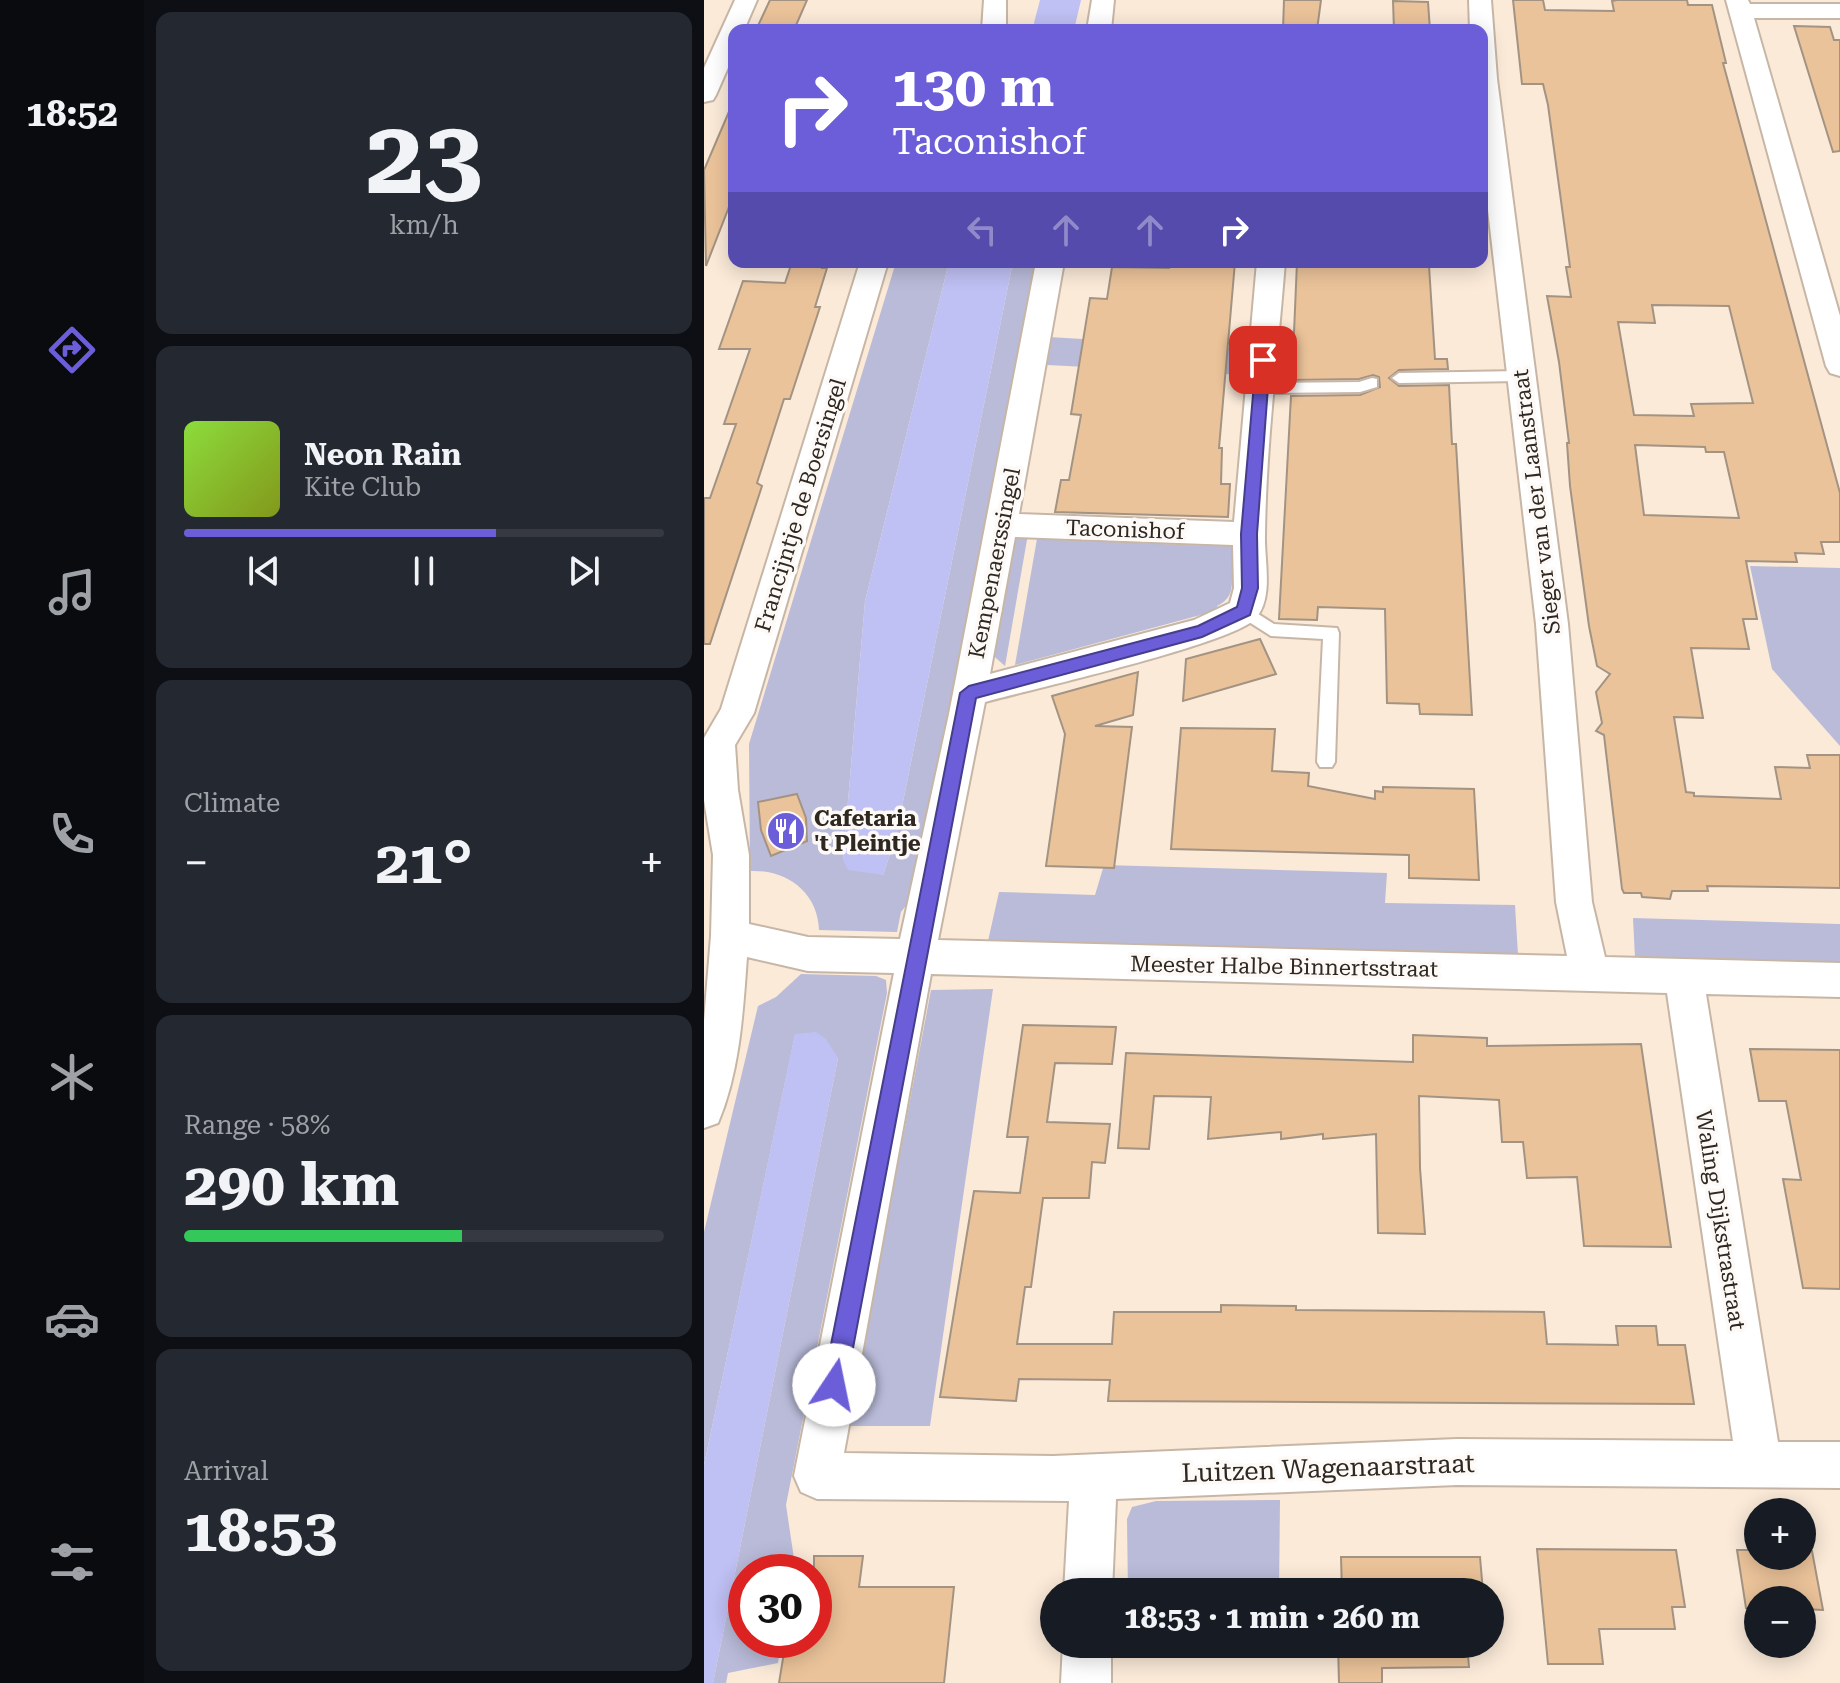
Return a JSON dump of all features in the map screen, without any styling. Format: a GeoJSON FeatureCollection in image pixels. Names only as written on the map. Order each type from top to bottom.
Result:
{"type":"FeatureCollection","features":[{"type":"Feature","properties":{"kind":"street"},"geometry":{"type":"LineString","coordinates":[[735,24],[746,0]]}},
{"type":"Feature","properties":{"kind":"street"},"geometry":{"type":"LineString","coordinates":[[994,24],[995,0]]}},
{"type":"Feature","properties":{"kind":"street"},"geometry":{"type":"LineString","coordinates":[[1100,24],[1103,0]]}},
{"type":"Feature","properties":{"kind":"street","name":"Sieger van der Laanstraat"},"geometry":{"type":"LineString","coordinates":[[1480,0],[1482,24]]}},
{"type":"Feature","properties":{"kind":"street"},"geometry":{"type":"LineString","coordinates":[[1840,11],[1739,5],[1831,303],[1840,366]]}},
{"type":"Feature","properties":{"kind":"street"},"geometry":{"type":"LineString","coordinates":[[728,40],[704,94],[728,92]]}},
{"type":"Feature","properties":{"kind":"street","name":"Sieger van der Laanstraat"},"geometry":{"type":"LineString","coordinates":[[1488,118],[1552,624],[1574,902],[1589,972]]}},
{"type":"Feature","properties":{"kind":"street","name":"Francijntje de Boersingel"},"geometry":{"type":"LineString","coordinates":[[711,744],[737,713],[872,268]]}},
{"type":"Feature","properties":{"kind":"street","name":"Kempenaerssingel"},"geometry":{"type":"LineString","coordinates":[[817,1476],[1049,268]]}},
{"type":"Feature","properties":{"kind":"street"},"geometry":{"type":"LineString","coordinates":[[969,693],[1202,631],[1244,611],[1250,588],[1249,534],[1271,268]]}},
{"type":"Feature","properties":{"kind":"street","name":"Taconishof"},"geometry":{"type":"LineString","coordinates":[[1002,525],[1249,534]]}},
{"type":"Feature","properties":{"kind":"street"},"geometry":{"type":"LineString","coordinates":[[704,1109],[714,1026],[730,936],[731,855],[711,744]]}},
{"type":"Feature","properties":{"kind":"street","name":"Meester Halbe Binnertsstraat"},"geometry":{"type":"LineString","coordinates":[[730,936],[808,954],[1840,980]]}},
{"type":"Feature","properties":{"kind":"street","name":"Waling Dijkstrastraat"},"geometry":{"type":"LineString","coordinates":[[1684,978],[1759,1462]]}},
{"type":"Feature","properties":{"kind":"street","name":"Luitzen Wagenaarstraat"},"geometry":{"type":"LineString","coordinates":[[817,1476],[1053,1479],[1457,1462],[1840,1465]]}},
{"type":"Feature","properties":{"kind":"street"},"geometry":{"type":"LineString","coordinates":[[1088,1578],[1089,1530],[1095,1476]]}},
{"type":"Feature","properties":{"kind":"street"},"geometry":{"type":"LineString","coordinates":[[1086,1683],[1087,1658]]}},
{"type":"Feature","properties":{"kind":"lane"},"geometry":{"type":"LineString","coordinates":[[1399,378],[1521,376]]}},
{"type":"Feature","properties":{"kind":"lane"},"geometry":{"type":"LineString","coordinates":[[1261,388],[1360,387],[1372,383]]}},
{"type":"Feature","properties":{"kind":"lane"},"geometry":{"type":"LineString","coordinates":[[1244,611],[1271,630],[1331,633],[1326,762]]}},
{"type":"Feature","properties":{"kind":"shaded area"},"geometry":{"type":"Polygon","coordinates":[[[894,268],[948,268],[865,601],[843,860],[883,875],[896,836],[1012,268],[1036,268],[911,899],[901,912],[897,932],[819,930],[813,904],[798,886],[776,874],[750,871],[749,744],[894,268]]]}},
{"type":"Feature","properties":{"kind":"shaded area"},"geometry":{"type":"Polygon","coordinates":[[[1049,337],[1249,349],[1244,375],[1047,365],[1049,337]]]}},
{"type":"Feature","properties":{"kind":"shaded area"},"geometry":{"type":"Polygon","coordinates":[[[1038,533],[1050,533],[1060,540],[1213,546],[1228,539],[1235,540],[1240,580],[1232,580],[1227,599],[1217,606],[1219,610],[1015,665],[1038,533]]]}},
{"type":"Feature","properties":{"kind":"shaded area"},"geometry":{"type":"Polygon","coordinates":[[[1028,534],[1005,666],[989,652],[1013,538],[1028,534]]]}},
{"type":"Feature","properties":{"kind":"shaded area"},"geometry":{"type":"Polygon","coordinates":[[[1750,566],[1840,568],[1840,746],[1772,669],[1750,566]]]}},
{"type":"Feature","properties":{"kind":"shaded area"},"geometry":{"type":"Polygon","coordinates":[[[1104,865],[1387,873],[1385,903],[1515,905],[1518,955],[988,941],[999,892],[1095,895],[1104,865]]]}},
{"type":"Feature","properties":{"kind":"shaded area"},"geometry":{"type":"Polygon","coordinates":[[[1633,918],[1840,924],[1840,964],[1635,958],[1633,918]]]}},
{"type":"Feature","properties":{"kind":"shaded area"},"geometry":{"type":"Polygon","coordinates":[[[801,974],[876,976],[886,980],[887,993],[786,1505],[793,1554],[739,1554],[838,1058],[795,1035],[704,1465],[704,1232],[758,1006],[776,997],[801,974]]]}},
{"type":"Feature","properties":{"kind":"shaded area"},"geometry":{"type":"Polygon","coordinates":[[[993,989],[930,1426],[848,1426],[931,990],[993,989]]]}},
{"type":"Feature","properties":{"kind":"shaded area"},"geometry":{"type":"Polygon","coordinates":[[[1280,1500],[1279,1578],[1128,1578],[1127,1519],[1132,1507],[1156,1501],[1280,1500]]]}},
{"type":"Feature","properties":{"kind":"shaded area"},"geometry":{"type":"Polygon","coordinates":[[[728,1608],[728,1658],[779,1658],[778,1663],[728,1673],[726,1683],[713,1683],[728,1608]]]}},
{"type":"Feature","properties":{"kind":"water"},"geometry":{"type":"Polygon","coordinates":[[[1040,0],[1081,0],[1075,24],[1034,23],[1040,0]]]}},
{"type":"Feature","properties":{"kind":"water"},"geometry":{"type":"Polygon","coordinates":[[[948,268],[1012,268],[896,836],[883,875],[848,870],[843,860],[865,601],[948,268]]]}},
{"type":"Feature","properties":{"kind":"water"},"geometry":{"type":"Polygon","coordinates":[[[816,1032],[826,1039],[838,1058],[739,1554],[728,1554],[728,1608],[713,1683],[704,1683],[704,1465],[795,1034],[816,1032]]]}},
{"type":"Feature","properties":{"kind":"building"},"geometry":{"type":"Polygon","coordinates":[[[770,0],[807,0],[797,24],[759,24],[770,0]]]}},
{"type":"Feature","properties":{"kind":"building"},"geometry":{"type":"Polygon","coordinates":[[[1284,0],[1321,0],[1318,24],[1283,24],[1284,0]]]}},
{"type":"Feature","properties":{"kind":"building"},"geometry":{"type":"Polygon","coordinates":[[[1513,0],[1543,0],[1545,10],[1614,11],[1612,1],[1617,0],[1687,0],[1688,5],[1712,5],[1726,63],[1723,63],[1840,493],[1840,542],[1821,542],[1824,554],[1795,553],[1797,562],[1746,561],[1757,619],[1743,619],[1749,649],[1691,648],[1703,718],[1674,717],[1686,792],[1694,793],[1694,796],[1781,799],[1775,767],[1810,768],[1807,755],[1840,755],[1840,888],[1707,886],[1708,891],[1672,891],[1670,899],[1642,897],[1641,893],[1624,893],[1622,889],[1604,735],[1596,731],[1602,723],[1596,692],[1610,674],[1597,666],[1589,626],[1570,486],[1569,443],[1559,362],[1547,296],[1571,297],[1566,267],[1570,267],[1543,84],[1522,84],[1513,0]],[[1652,305],[1655,323],[1618,322],[1634,415],[1694,416],[1691,404],[1753,403],[1729,306],[1652,305]],[[1635,445],[1644,515],[1739,518],[1724,452],[1706,452],[1705,447],[1635,445]]]}},
{"type":"Feature","properties":{"kind":"building"},"geometry":{"type":"Polygon","coordinates":[[[1393,1],[1428,2],[1430,24],[1394,24],[1393,1]]]}},
{"type":"Feature","properties":{"kind":"building"},"geometry":{"type":"Polygon","coordinates":[[[1794,26],[1830,27],[1834,40],[1840,40],[1840,151],[1833,152],[1794,26]]]}},
{"type":"Feature","properties":{"kind":"building"},"geometry":{"type":"Polygon","coordinates":[[[728,114],[728,209],[706,266],[704,170],[728,114]]]}},
{"type":"Feature","properties":{"kind":"building"},"geometry":{"type":"Polygon","coordinates":[[[790,268],[827,268],[815,307],[820,307],[790,399],[784,399],[757,483],[762,486],[710,644],[704,644],[704,498],[710,498],[736,424],[724,424],[750,349],[719,349],[743,281],[785,283],[790,268]]]}},
{"type":"Feature","properties":{"kind":"building"},"geometry":{"type":"Polygon","coordinates":[[[1112,268],[1234,268],[1219,448],[1222,448],[1221,484],[1230,484],[1228,517],[1055,512],[1061,480],[1069,480],[1081,415],[1071,414],[1090,298],[1107,299],[1112,268]]]}},
{"type":"Feature","properties":{"kind":"building"},"geometry":{"type":"Polygon","coordinates":[[[1297,268],[1429,268],[1435,359],[1447,359],[1448,369],[1399,370],[1389,378],[1399,386],[1449,385],[1452,444],[1456,444],[1472,715],[1420,714],[1419,704],[1387,703],[1385,609],[1318,607],[1317,620],[1279,619],[1291,396],[1360,395],[1380,387],[1379,377],[1373,375],[1359,379],[1292,380],[1297,268]]]}},
{"type":"Feature","properties":{"kind":"building"},"geometry":{"type":"Polygon","coordinates":[[[1260,639],[1276,674],[1183,701],[1186,659],[1260,639]]]}},
{"type":"Feature","properties":{"kind":"building"},"geometry":{"type":"Polygon","coordinates":[[[1138,672],[1133,715],[1095,726],[1132,727],[1114,868],[1046,866],[1065,734],[1052,696],[1138,672]]]}},
{"type":"Feature","properties":{"kind":"building"},"geometry":{"type":"Polygon","coordinates":[[[1181,728],[1275,729],[1272,771],[1309,773],[1308,786],[1375,799],[1375,791],[1383,792],[1383,787],[1474,789],[1479,880],[1409,878],[1409,855],[1171,849],[1181,728]]]}},
{"type":"Feature","properties":{"kind":"building"},"geometry":{"type":"Polygon","coordinates":[[[797,794],[806,818],[807,841],[771,856],[761,830],[758,802],[797,794]]]}},
{"type":"Feature","properties":{"kind":"building"},"geometry":{"type":"Polygon","coordinates":[[[1023,1025],[1116,1027],[1112,1064],[1055,1063],[1047,1122],[1110,1124],[1105,1163],[1092,1162],[1089,1198],[1043,1198],[1031,1287],[1025,1287],[1017,1344],[1112,1344],[1114,1312],[1221,1312],[1221,1305],[1296,1306],[1296,1310],[1544,1312],[1547,1344],[1618,1345],[1616,1326],[1656,1326],[1658,1345],[1685,1345],[1694,1404],[1108,1401],[1110,1380],[1019,1379],[1016,1401],[940,1397],[974,1191],[1020,1193],[1028,1137],[1007,1137],[1023,1025]]]}},
{"type":"Feature","properties":{"kind":"building"},"geometry":{"type":"Polygon","coordinates":[[[1413,1035],[1487,1038],[1487,1046],[1641,1044],[1671,1247],[1584,1246],[1577,1177],[1527,1178],[1523,1142],[1502,1142],[1499,1100],[1419,1096],[1425,1234],[1378,1233],[1376,1134],[1323,1139],[1323,1134],[1281,1139],[1281,1132],[1208,1139],[1211,1097],[1154,1096],[1149,1149],[1118,1148],[1126,1053],[1413,1062],[1413,1035]]]}},
{"type":"Feature","properties":{"kind":"building"},"geometry":{"type":"Polygon","coordinates":[[[1750,1049],[1840,1050],[1840,1289],[1803,1288],[1783,1179],[1801,1180],[1786,1101],[1759,1101],[1750,1049]]]}},
{"type":"Feature","properties":{"kind":"building"},"geometry":{"type":"Polygon","coordinates":[[[1537,1549],[1676,1550],[1685,1607],[1672,1607],[1675,1629],[1599,1629],[1603,1664],[1548,1664],[1537,1549]]]}},
{"type":"Feature","properties":{"kind":"building"},"geometry":{"type":"Polygon","coordinates":[[[1737,1550],[1744,1550],[1744,1570],[1816,1570],[1823,1610],[1816,1610],[1816,1586],[1744,1586],[1744,1595],[1737,1550]]]}},
{"type":"Feature","properties":{"kind":"building"},"geometry":{"type":"Polygon","coordinates":[[[832,1556],[863,1556],[859,1587],[954,1587],[944,1683],[779,1683],[783,1658],[832,1658],[832,1556]]]}},
{"type":"Feature","properties":{"kind":"building"},"geometry":{"type":"Polygon","coordinates":[[[1341,1557],[1480,1557],[1482,1578],[1342,1578],[1341,1557]]]}},
{"type":"Feature","properties":{"kind":"building"},"geometry":{"type":"Polygon","coordinates":[[[1338,1658],[1468,1658],[1469,1667],[1382,1668],[1382,1683],[1339,1683],[1338,1658]]]}},
{"type":"Feature","properties":{"kind":"place","name":"Cafetaria 't Pleintje"},"geometry":{"type":"Point","coordinates":[786,831]}},
{"type":"Feature","properties":{"kind":"route"},"geometry":{"type":"LineString","coordinates":[[834,1385],[969,693],[1202,631],[1244,611],[1250,588],[1249,534],[1263,360]]}}]}
